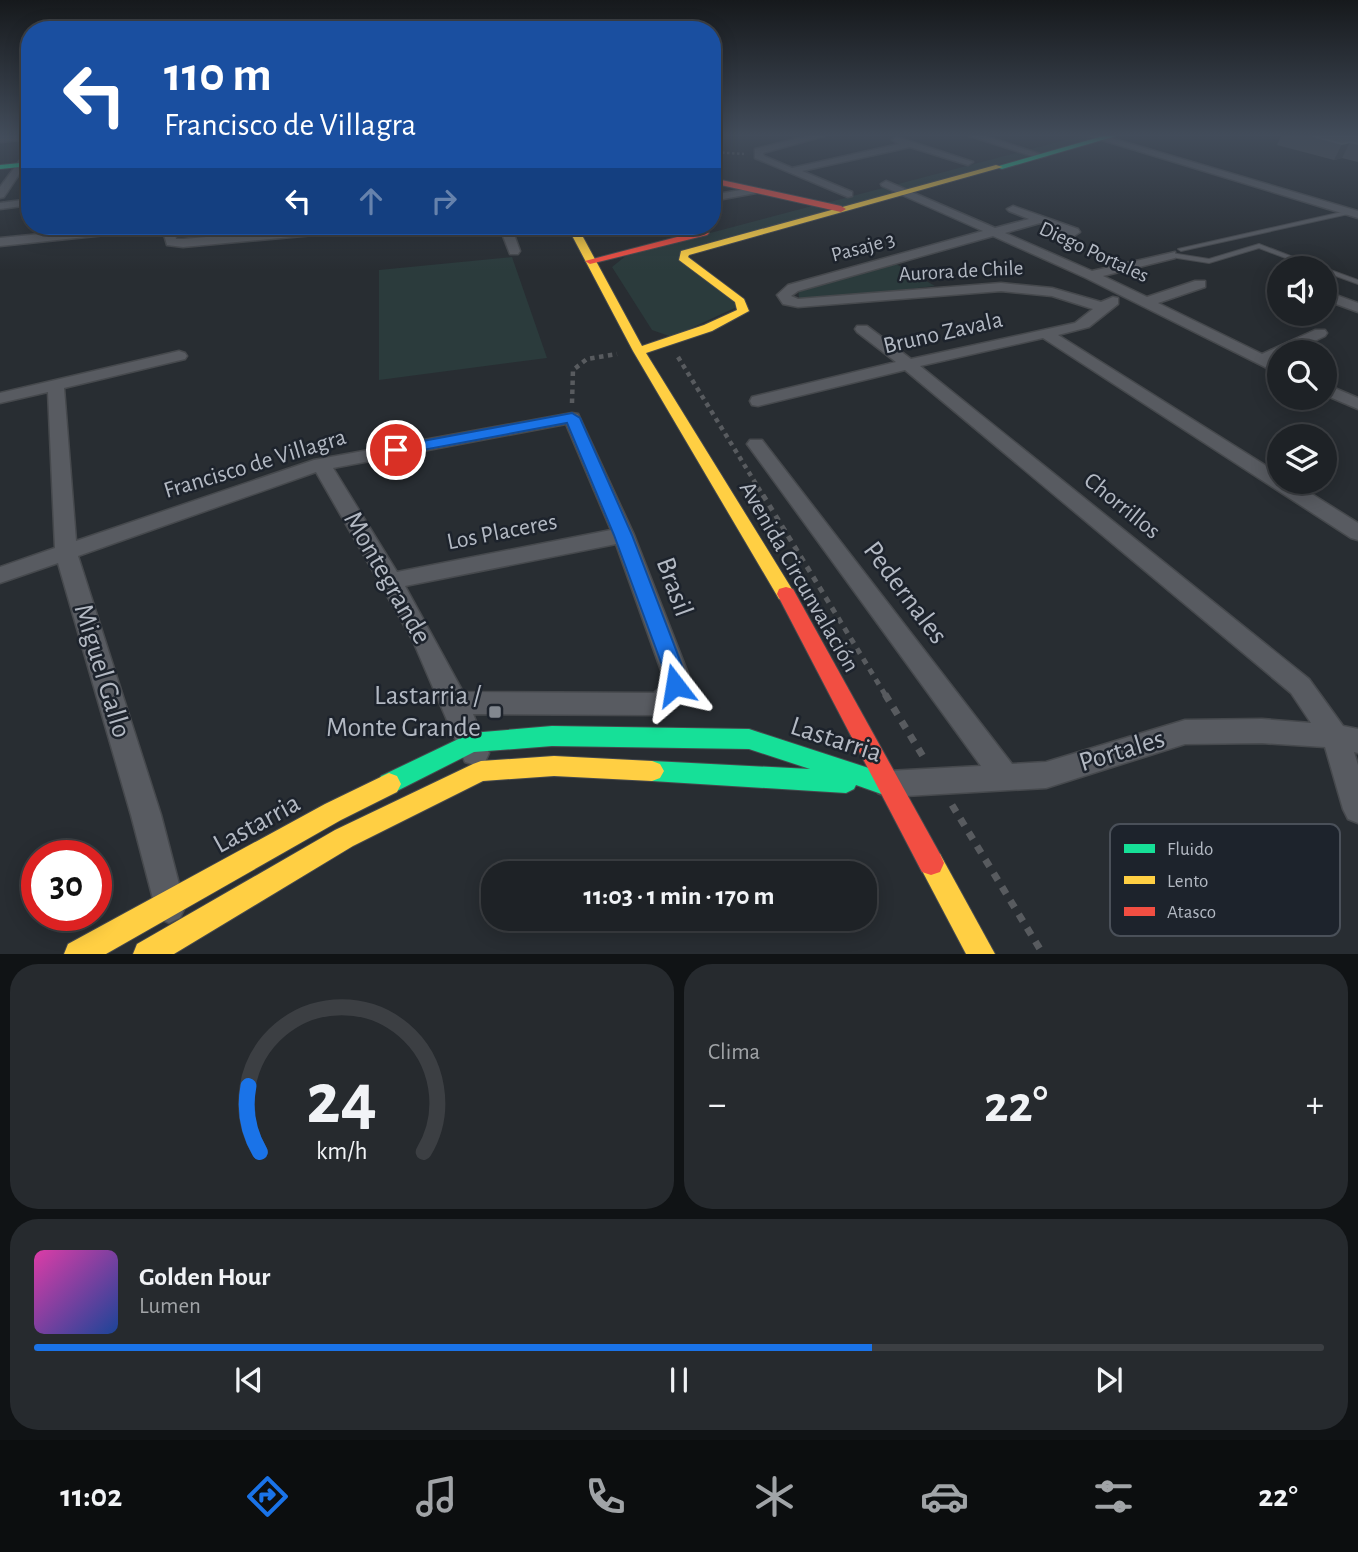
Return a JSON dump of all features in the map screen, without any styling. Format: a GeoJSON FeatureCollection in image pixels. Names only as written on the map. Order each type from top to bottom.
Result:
{"type":"FeatureCollection","features":[{"type":"Feature","properties":{"kind":"main road"},"geometry":{"type":"LineString","coordinates":[[639,351],[708,328],[743,311],[740,301],[683,258],[684,254],[899,181]]}},
{"type":"Feature","properties":{"kind":"main road"},"geometry":{"type":"LineString","coordinates":[[721,228],[817,203],[907,193],[946,181]]}},
{"type":"Feature","properties":{"kind":"main road"},"geometry":{"type":"LineString","coordinates":[[721,183],[817,203]]}},
{"type":"Feature","properties":{"kind":"main road","name":"Avenida Circunvalación"},"geometry":{"type":"LineString","coordinates":[[577,235],[639,351],[785,590],[887,785],[981,954]]}},
{"type":"Feature","properties":{"kind":"main road"},"geometry":{"type":"LineString","coordinates":[[590,261],[692,235]]}},
{"type":"Feature","properties":{"kind":"main road","name":"Lastarria"},"geometry":{"type":"LineString","coordinates":[[78,954],[333,812],[471,743],[552,736],[749,739],[887,785]]}},
{"type":"Feature","properties":{"kind":"main road","name":"Lastarria"},"geometry":{"type":"LineString","coordinates":[[146,954],[178,945],[344,838],[481,771],[554,766],[887,785]]}},
{"type":"Feature","properties":{"kind":"street"},"geometry":{"type":"LineString","coordinates":[[0,195],[12,181]]}},
{"type":"Feature","properties":{"kind":"street"},"geometry":{"type":"LineString","coordinates":[[812,181],[845,201]]}},
{"type":"Feature","properties":{"kind":"street"},"geometry":{"type":"LineString","coordinates":[[1245,181],[1354,214]]}},
{"type":"Feature","properties":{"kind":"street","name":"Diego Portales"},"geometry":{"type":"LineString","coordinates":[[886,184],[1091,275],[1267,362]]}},
{"type":"Feature","properties":{"kind":"street"},"geometry":{"type":"LineString","coordinates":[[721,196],[751,191]]}},
{"type":"Feature","properties":{"kind":"street"},"geometry":{"type":"LineString","coordinates":[[0,206],[21,203]]}},
{"type":"Feature","properties":{"kind":"street"},"geometry":{"type":"LineString","coordinates":[[1013,209],[1074,232]]}},
{"type":"Feature","properties":{"kind":"street"},"geometry":{"type":"LineString","coordinates":[[993,231],[1041,219]]}},
{"type":"Feature","properties":{"kind":"street","name":"Pasaje 3"},"geometry":{"type":"LineString","coordinates":[[820,302],[798,303],[788,301],[784,295],[793,288],[993,231]]}},
{"type":"Feature","properties":{"kind":"street"},"geometry":{"type":"LineString","coordinates":[[0,242],[52,235]]}},
{"type":"Feature","properties":{"kind":"street"},"geometry":{"type":"LineString","coordinates":[[169,235],[171,242],[183,243],[270,235]]}},
{"type":"Feature","properties":{"kind":"street"},"geometry":{"type":"LineString","coordinates":[[508,235],[514,251]]}},
{"type":"Feature","properties":{"kind":"street"},"geometry":{"type":"LineString","coordinates":[[1091,275],[1176,252]]}},
{"type":"Feature","properties":{"kind":"street"},"geometry":{"type":"LineString","coordinates":[[1146,302],[1200,284]]}},
{"type":"Feature","properties":{"kind":"street","name":"Aurora de Chile"},"geometry":{"type":"LineString","coordinates":[[820,302],[1001,287],[1031,287],[1052,290],[1101,307]]}},
{"type":"Feature","properties":{"kind":"street"},"geometry":{"type":"LineString","coordinates":[[1087,360],[1083,345],[1086,324],[1101,307],[1130,294]]}},
{"type":"Feature","properties":{"kind":"street"},"geometry":{"type":"LineString","coordinates":[[1337,299],[1358,307]]}},
{"type":"Feature","properties":{"kind":"street","name":"Bruno Zavala"},"geometry":{"type":"LineString","coordinates":[[758,401],[1086,324]]}},
{"type":"Feature","properties":{"kind":"street","name":"Chorrillos"},"geometry":{"type":"LineString","coordinates":[[862,329],[1300,686],[1347,739],[1358,809]]}},
{"type":"Feature","properties":{"kind":"street"},"geometry":{"type":"LineString","coordinates":[[1262,360],[1320,333]]}},
{"type":"Feature","properties":{"kind":"street"},"geometry":{"type":"LineString","coordinates":[[1048,335],[1358,533]]}},
{"type":"Feature","properties":{"kind":"street"},"geometry":{"type":"LineString","coordinates":[[0,398],[179,356]]}},
{"type":"Feature","properties":{"kind":"street","name":"Miguel Gallo"},"geometry":{"type":"LineString","coordinates":[[56,385],[65,552],[146,815],[178,945]]}},
{"type":"Feature","properties":{"kind":"street"},"geometry":{"type":"LineString","coordinates":[[1337,394],[1358,404]]}},
{"type":"Feature","properties":{"kind":"street","name":"Francisco de Villagra"},"geometry":{"type":"LineString","coordinates":[[0,575],[321,464],[572,418]]}},
{"type":"Feature","properties":{"kind":"street","name":"Brasil"},"geometry":{"type":"LineString","coordinates":[[457,703],[658,704],[671,694],[676,676],[623,535],[572,418]]}},
{"type":"Feature","properties":{"kind":"street","name":"Pedernales"},"geometry":{"type":"LineString","coordinates":[[755,444],[1006,778]]}},
{"type":"Feature","properties":{"kind":"street","name":"Montegrande"},"geometry":{"type":"LineString","coordinates":[[321,464],[391,581],[457,703],[481,771]]}},
{"type":"Feature","properties":{"kind":"street","name":"Los Placeres"},"geometry":{"type":"LineString","coordinates":[[391,581],[623,535]]}},
{"type":"Feature","properties":{"kind":"street","name":"Portales"},"geometry":{"type":"LineString","coordinates":[[887,785],[1046,775],[1185,732],[1262,731],[1347,739]]}},
{"type":"Feature","properties":{"kind":"lane"},"geometry":{"type":"LineString","coordinates":[[1176,252],[1354,214]]}},
{"type":"Feature","properties":{"kind":"lane"},"geometry":{"type":"LineString","coordinates":[[1176,252],[1209,261],[1259,246],[1286,256]]}},
{"type":"Feature","properties":{"kind":"lane"},"geometry":{"type":"LineString","coordinates":[[1337,274],[1358,282]]}},
{"type":"Feature","properties":{"kind":"path"},"geometry":{"type":"LineString","coordinates":[[664,342],[674,350],[1043,954]]}},
{"type":"Feature","properties":{"kind":"path"},"geometry":{"type":"LineString","coordinates":[[572,418],[572,370],[587,359],[639,351]]}},
{"type":"Feature","properties":{"kind":"shaded area"},"geometry":{"type":"Polygon","coordinates":[[[912,181],[939,181],[842,207],[826,203],[912,181]]]}},
{"type":"Feature","properties":{"kind":"shaded area"},"geometry":{"type":"Polygon","coordinates":[[[816,205],[837,209],[682,253],[739,306],[672,337],[652,330],[612,267],[627,255],[703,235],[721,235],[721,230],[816,205]]]}},
{"type":"Feature","properties":{"kind":"shaded area"},"geometry":{"type":"Polygon","coordinates":[[[512,257],[547,358],[379,380],[379,270],[512,257]]]}},
{"type":"Feature","properties":{"kind":"shaded area"},"geometry":{"type":"Polygon","coordinates":[[[896,264],[935,286],[832,298],[799,298],[798,286],[896,264]]]}},
{"type":"Feature","properties":{"kind":"traffic: fast"},"geometry":{"type":"LineString","coordinates":[[389,784],[471,743],[552,736],[749,739],[887,785]]}},
{"type":"Feature","properties":{"kind":"traffic: fast"},"geometry":{"type":"LineString","coordinates":[[652,771],[846,782]]}},
{"type":"Feature","properties":{"kind":"traffic: slow"},"geometry":{"type":"LineString","coordinates":[[639,351],[708,328],[743,311],[740,301],[683,258],[685,253],[950,181]]}},
{"type":"Feature","properties":{"kind":"traffic: slow"},"geometry":{"type":"LineString","coordinates":[[577,235],[639,351],[786,594]]}},
{"type":"Feature","properties":{"kind":"traffic: slow"},"geometry":{"type":"LineString","coordinates":[[147,954],[344,838],[481,771],[554,766],[652,771]]}},
{"type":"Feature","properties":{"kind":"traffic: slow"},"geometry":{"type":"LineString","coordinates":[[78,954],[333,812],[389,784]]}},
{"type":"Feature","properties":{"kind":"traffic: slow"},"geometry":{"type":"LineString","coordinates":[[931,863],[981,954]]}},
{"type":"Feature","properties":{"kind":"traffic: jam"},"geometry":{"type":"LineString","coordinates":[[721,182],[841,209]]}},
{"type":"Feature","properties":{"kind":"traffic: jam"},"geometry":{"type":"LineString","coordinates":[[590,261],[696,235]]}},
{"type":"Feature","properties":{"kind":"traffic: jam"},"geometry":{"type":"LineString","coordinates":[[786,594],[931,863]]}},
{"type":"Feature","properties":{"kind":"place","name":"Lastarria / Monte Grande"},"geometry":{"type":"Point","coordinates":[495,712]}},
{"type":"Feature","properties":{"kind":"route"},"geometry":{"type":"LineString","coordinates":[[396,450],[572,418],[623,535],[676,676],[675,685]]}}]}
